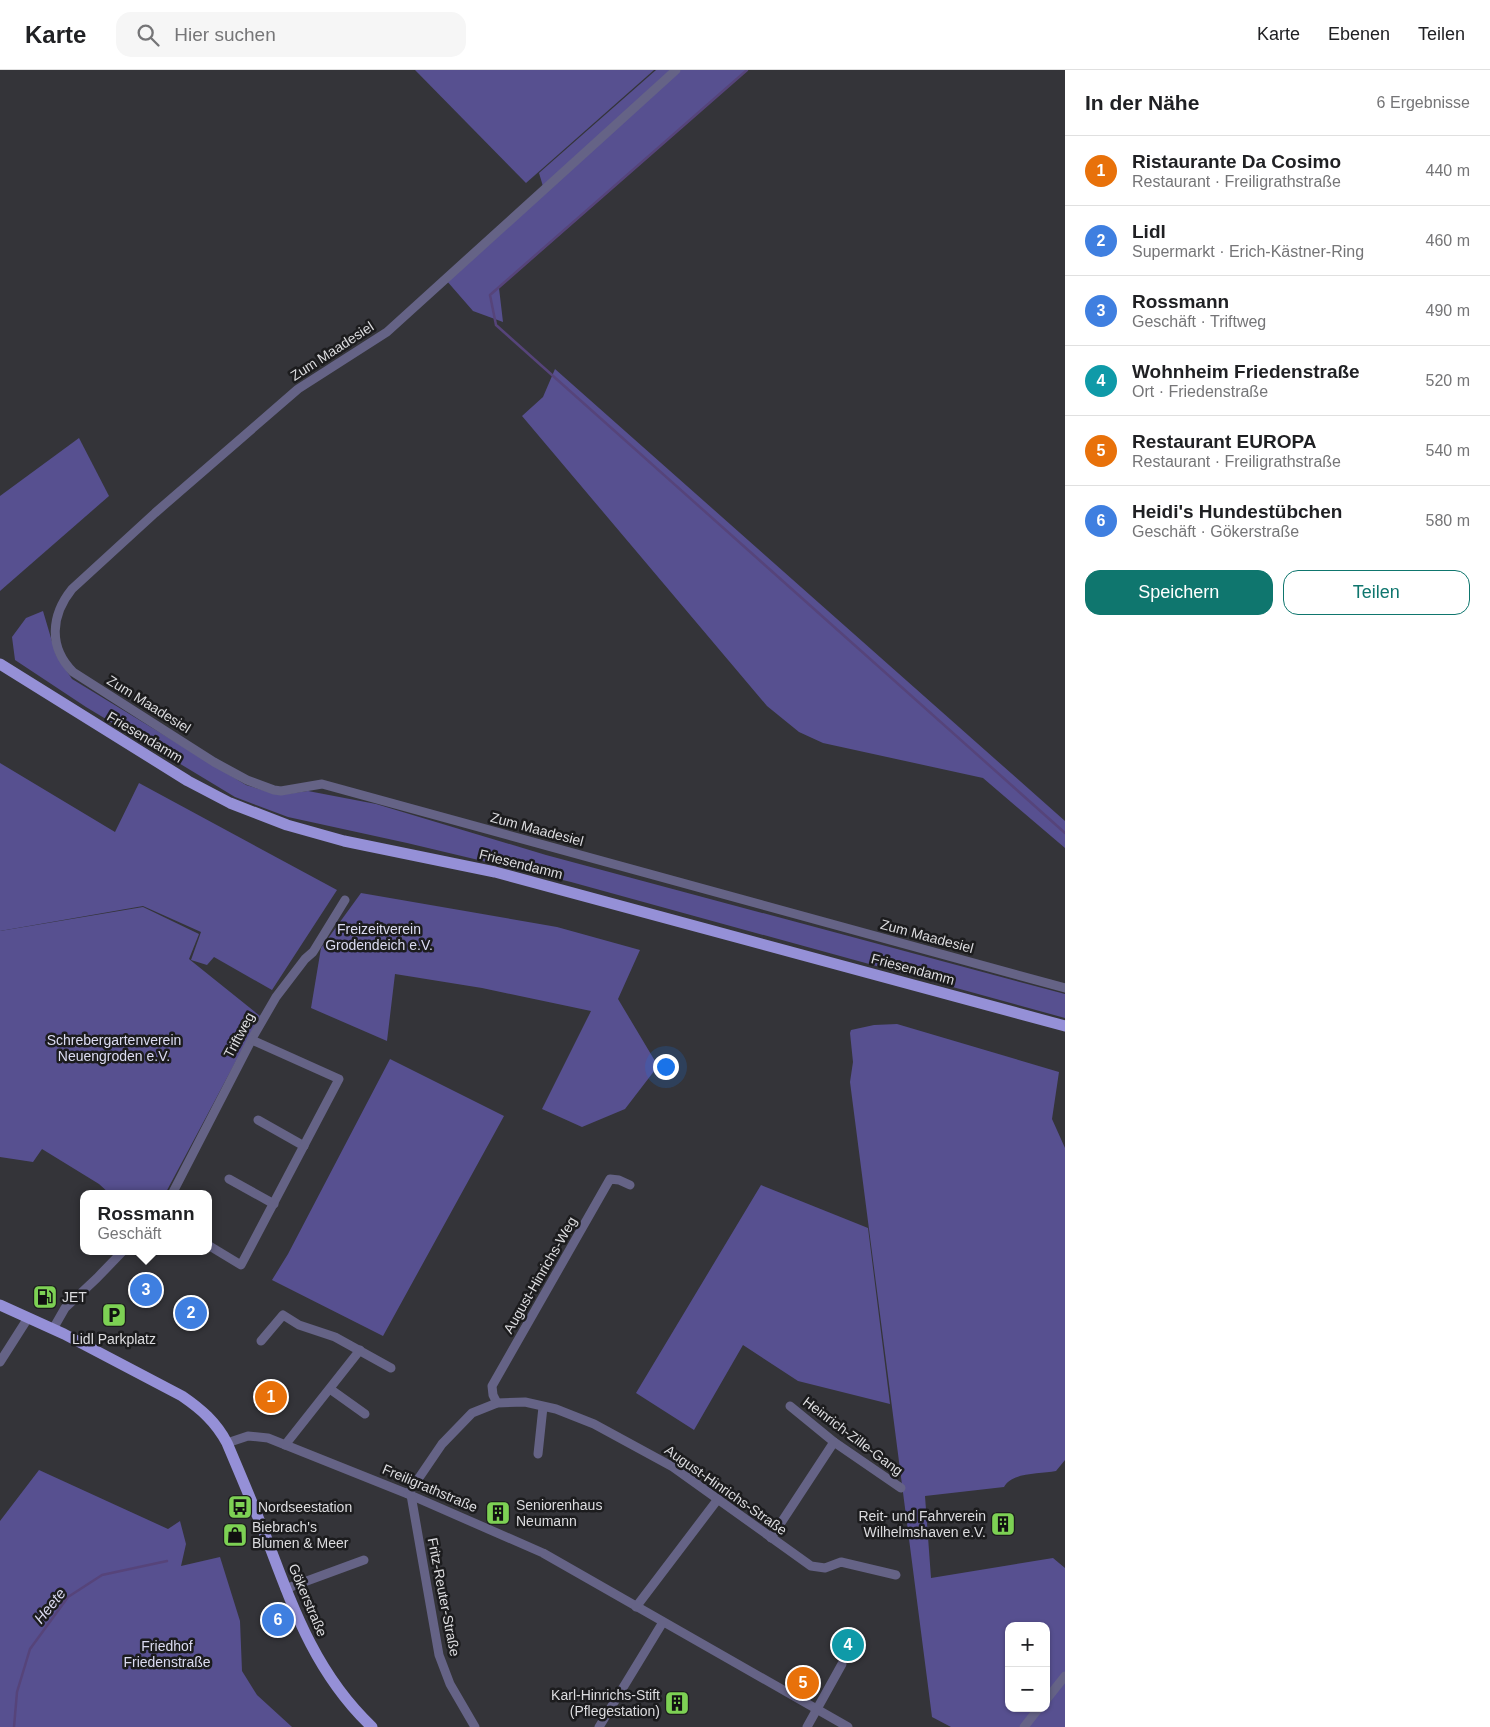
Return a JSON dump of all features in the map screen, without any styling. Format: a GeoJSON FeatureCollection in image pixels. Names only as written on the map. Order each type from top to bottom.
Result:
{"type":"FeatureCollection","features":[{"type":"Feature","properties":{"kind":"main road","name":"Friesendamm"},"geometry":{"type":"LineString","coordinates":[[0,664],[188,781],[230,803],[287,825],[344,841],[495,872],[1065,1026]]}},
{"type":"Feature","properties":{"kind":"main road"},"geometry":{"type":"LineString","coordinates":[[0,1305],[53,1329],[182,1396],[209,1416],[217,1425],[227,1443]]}},
{"type":"Feature","properties":{"kind":"main road","name":"Gökerstraße"},"geometry":{"type":"LineString","coordinates":[[227,1443],[308,1640],[323,1669],[351,1706],[372,1727]]}},
{"type":"Feature","properties":{"kind":"street","name":"Zum Maadesiel"},"geometry":{"type":"LineString","coordinates":[[676,70],[387,332],[298,389],[72,589],[61,603],[56,616],[56,638],[61,656],[73,672],[206,756],[247,780],[274,790],[290,790],[322,784],[1065,988]]}},
{"type":"Feature","properties":{"kind":"street","name":"Triftweg"},"geometry":{"type":"LineString","coordinates":[[174,1190],[276,997],[305,959],[313,952],[345,900]]}},
{"type":"Feature","properties":{"kind":"street"},"geometry":{"type":"LineString","coordinates":[[212,1247],[241,1265],[339,1080],[252,1040]]}},
{"type":"Feature","properties":{"kind":"street"},"geometry":{"type":"LineString","coordinates":[[258,1120],[304,1146]]}},
{"type":"Feature","properties":{"kind":"street"},"geometry":{"type":"LineString","coordinates":[[229,1179],[274,1204]]}},
{"type":"Feature","properties":{"kind":"street","name":"August-Hinrichs-Weg"},"geometry":{"type":"LineString","coordinates":[[497,1403],[492,1394],[492,1386],[610,1179],[630,1185]]}},
{"type":"Feature","properties":{"kind":"street"},"geometry":{"type":"LineString","coordinates":[[53,1329],[65,1308],[119,1255]]}},
{"type":"Feature","properties":{"kind":"street"},"geometry":{"type":"LineString","coordinates":[[261,1341],[283,1315],[298,1325],[335,1336],[391,1368]]}},
{"type":"Feature","properties":{"kind":"street"},"geometry":{"type":"LineString","coordinates":[[0,1362],[28,1318]]}},
{"type":"Feature","properties":{"kind":"street"},"geometry":{"type":"LineString","coordinates":[[285,1445],[360,1350]]}},
{"type":"Feature","properties":{"kind":"street"},"geometry":{"type":"LineString","coordinates":[[330,1389],[365,1414]]}},
{"type":"Feature","properties":{"kind":"street","name":"August-Hinrichs-Straße"},"geometry":{"type":"LineString","coordinates":[[409,1495],[442,1444],[472,1413],[497,1403],[525,1402],[556,1409],[594,1424],[673,1467],[810,1566],[825,1568],[841,1562],[896,1575]]}},
{"type":"Feature","properties":{"kind":"street","name":"Heinrich-Zille-Gang"},"geometry":{"type":"LineString","coordinates":[[790,1406],[834,1442],[901,1488]]}},
{"type":"Feature","properties":{"kind":"street"},"geometry":{"type":"LineString","coordinates":[[538,1454],[543,1407]]}},
{"type":"Feature","properties":{"kind":"street","name":"Freiligrathstraße"},"geometry":{"type":"LineString","coordinates":[[227,1443],[248,1436],[257,1436],[285,1445],[409,1495],[543,1553],[848,1727]]}},
{"type":"Feature","properties":{"kind":"street"},"geometry":{"type":"LineString","coordinates":[[771,1538],[834,1442]]}},
{"type":"Feature","properties":{"kind":"street","name":"Fritz-Reuter-Straße"},"geometry":{"type":"LineString","coordinates":[[409,1495],[439,1655],[450,1684],[474,1727]]}},
{"type":"Feature","properties":{"kind":"street"},"geometry":{"type":"LineString","coordinates":[[636,1607],[718,1499]]}},
{"type":"Feature","properties":{"kind":"street"},"geometry":{"type":"LineString","coordinates":[[286,1589],[364,1560]]}},
{"type":"Feature","properties":{"kind":"street"},"geometry":{"type":"LineString","coordinates":[[600,1727],[663,1622]]}},
{"type":"Feature","properties":{"kind":"street"},"geometry":{"type":"LineString","coordinates":[[807,1727],[842,1664]]}},
{"type":"Feature","properties":{"kind":"street"},"geometry":{"type":"LineString","coordinates":[[1050,1695],[1065,1676]]}},
{"type":"Feature","properties":{"kind":"street"},"geometry":{"type":"LineString","coordinates":[[1024,1727],[1036,1712]]}},
{"type":"Feature","properties":{"kind":"green space"},"geometry":{"type":"Polygon","coordinates":[[[415,70],[654,70],[526,183],[415,70]]]}},
{"type":"Feature","properties":{"kind":"green space"},"geometry":{"type":"Polygon","coordinates":[[[656,70],[748,70],[499,288],[503,322],[473,311],[446,280],[545,193],[539,173],[656,70]]]}},
{"type":"Feature","properties":{"kind":"green space"},"geometry":{"type":"Polygon","coordinates":[[[555,369],[1065,821],[1065,848],[983,778],[823,743],[799,732],[767,706],[522,416],[543,397],[555,369]]]}},
{"type":"Feature","properties":{"kind":"green space"},"geometry":{"type":"Polygon","coordinates":[[[79,438],[109,496],[0,591],[0,496],[79,438]]]}},
{"type":"Feature","properties":{"kind":"green space"},"geometry":{"type":"Polygon","coordinates":[[[43,611],[56,655],[72,679],[246,785],[279,795],[308,791],[376,804],[546,855],[1065,994],[1065,1018],[571,882],[288,817],[235,797],[86,707],[15,660],[12,637],[26,618],[43,611]]]}},
{"type":"Feature","properties":{"kind":"green space"},"geometry":{"type":"Polygon","coordinates":[[[0,763],[115,832],[139,783],[337,890],[272,990],[214,957],[207,965],[191,960],[201,932],[143,906],[0,931],[0,763]]]}},
{"type":"Feature","properties":{"kind":"green space","name":"Freizeitverein Grodendeich e.V."},"geometry":{"type":"Polygon","coordinates":[[[361,893],[557,927],[640,950],[618,999],[658,1066],[625,1109],[582,1127],[542,1109],[591,1011],[482,988],[395,974],[387,1041],[311,1008],[321,948],[361,893]]]}},
{"type":"Feature","properties":{"kind":"green space","name":"Schrebergartenverein Neuengroden e.V."},"geometry":{"type":"Polygon","coordinates":[[[143,907],[199,934],[189,959],[260,1016],[167,1190],[106,1190],[42,1149],[33,1162],[0,1157],[0,931],[143,907]]]}},
{"type":"Feature","properties":{"kind":"green space"},"geometry":{"type":"Polygon","coordinates":[[[897,1024],[1059,1072],[1052,1119],[1065,1148],[1065,1460],[1056,1471],[1020,1476],[1008,1482],[1004,1487],[925,1496],[931,1578],[1053,1558],[1065,1568],[1065,1727],[951,1727],[932,1717],[850,1082],[853,1062],[851,1030],[874,1025],[897,1024]]]}},
{"type":"Feature","properties":{"kind":"green space"},"geometry":{"type":"Polygon","coordinates":[[[390,1059],[504,1116],[383,1336],[272,1280],[288,1254],[390,1059]]]}},
{"type":"Feature","properties":{"kind":"green space"},"geometry":{"type":"Polygon","coordinates":[[[761,1185],[868,1228],[890,1404],[798,1381],[743,1345],[694,1430],[636,1393],[761,1185]]]}},
{"type":"Feature","properties":{"kind":"green space","name":"Friedhof Friedenstraße"},"geometry":{"type":"Polygon","coordinates":[[[39,1470],[168,1529],[180,1521],[186,1544],[181,1566],[220,1557],[240,1621],[242,1671],[257,1695],[292,1727],[0,1727],[0,1521],[39,1470]]]}},
{"type":"Feature","properties":{"kind":"waterway"},"geometry":{"type":"LineString","coordinates":[[747,70],[490,295],[496,325],[1065,833]]}},
{"type":"Feature","properties":{"kind":"waterway","name":"Heete"},"geometry":{"type":"LineString","coordinates":[[14,1727],[17,1692],[30,1649],[68,1597],[102,1575],[167,1561]]}},
{"type":"Feature","properties":{"kind":"place","name":"Rossmann"},"geometry":{"type":"Point","coordinates":[146,1290]}},
{"type":"Feature","properties":{"kind":"place","name":"JET"},"geometry":{"type":"Point","coordinates":[45,1297]}},
{"type":"Feature","properties":{"kind":"place","name":"Lidl"},"geometry":{"type":"Point","coordinates":[191,1313]}},
{"type":"Feature","properties":{"kind":"place","name":"Lidl Parkplatz"},"geometry":{"type":"Point","coordinates":[114,1315]}},
{"type":"Feature","properties":{"kind":"place","name":"Ristaurante Da Cosimo"},"geometry":{"type":"Point","coordinates":[271,1397]}},
{"type":"Feature","properties":{"kind":"place","name":"Nordseestation"},"geometry":{"type":"Point","coordinates":[240,1507]}},
{"type":"Feature","properties":{"kind":"place","name":"Seniorenhaus Neumann"},"geometry":{"type":"Point","coordinates":[498,1513]}},
{"type":"Feature","properties":{"kind":"place","name":"Reit- und Fahrverein Wilhelmshaven e.V."},"geometry":{"type":"Point","coordinates":[1003,1524]}},
{"type":"Feature","properties":{"kind":"place","name":"Biebrach's Blumen & Meer"},"geometry":{"type":"Point","coordinates":[235,1535]}},
{"type":"Feature","properties":{"kind":"place","name":"Heidi's Hundestübchen"},"geometry":{"type":"Point","coordinates":[278,1620]}},
{"type":"Feature","properties":{"kind":"place","name":"Wohnheim Friedenstraße"},"geometry":{"type":"Point","coordinates":[848,1645]}},
{"type":"Feature","properties":{"kind":"place","name":"Restaurant EUROPA"},"geometry":{"type":"Point","coordinates":[803,1683]}},
{"type":"Feature","properties":{"kind":"place","name":"Karl-Hinrichs-Stift (Pflegestation)"},"geometry":{"type":"Point","coordinates":[677,1703]}}]}
